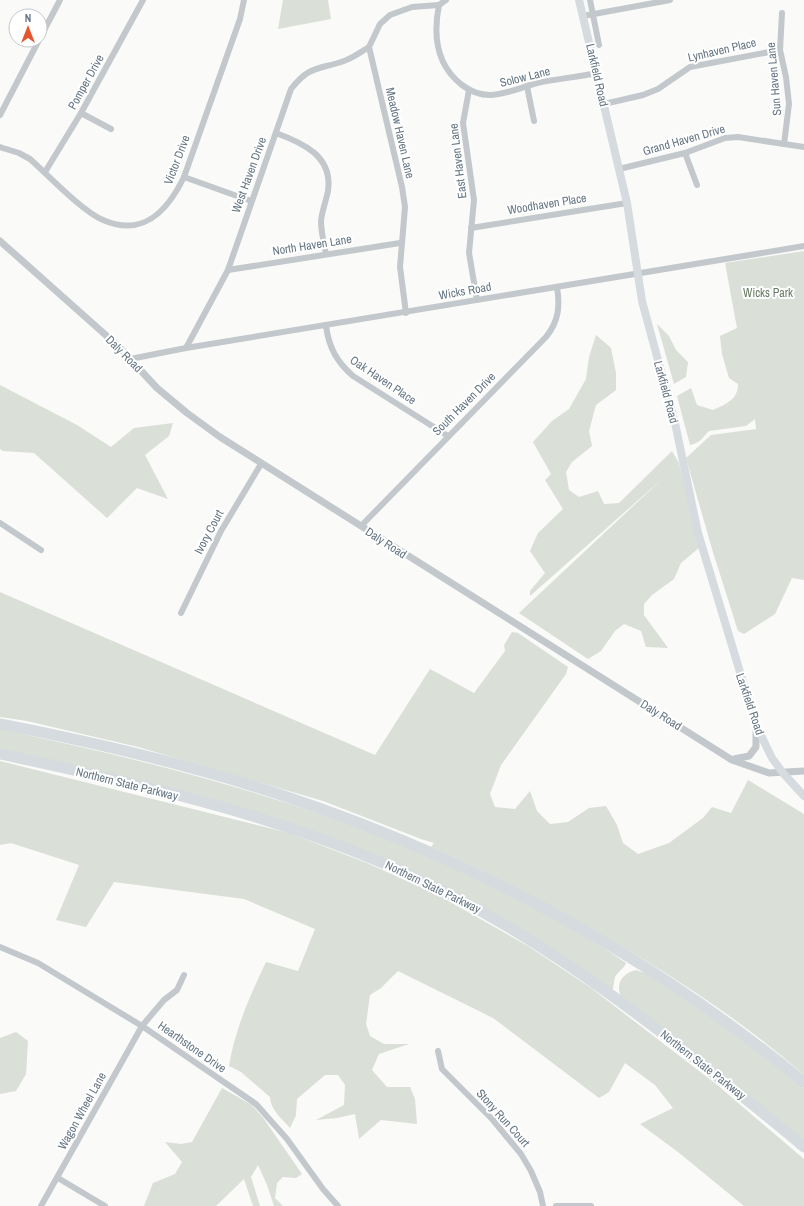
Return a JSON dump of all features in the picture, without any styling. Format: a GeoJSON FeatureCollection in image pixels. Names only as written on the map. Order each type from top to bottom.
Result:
{"type":"FeatureCollection","features":[{"type":"Feature","properties":{"kind":"highway"},"geometry":{"type":"LineString","coordinates":[[0,724],[102,746],[248,784],[332,813],[435,854],[536,903],[634,960],[718,1016],[804,1082]]}},
{"type":"Feature","properties":{"kind":"highway","name":"Northern State Parkway"},"geometry":{"type":"LineString","coordinates":[[0,754],[137,786],[266,820],[364,855],[439,889],[506,925],[592,980],[720,1078],[804,1148]]}},
{"type":"Feature","properties":{"kind":"main road","name":"Larkfield Road"},"geometry":{"type":"LineString","coordinates":[[579,0],[619,169],[642,301],[675,423],[698,533],[756,725],[772,758],[783,774]]}},
{"type":"Feature","properties":{"kind":"main road"},"geometry":{"type":"LineString","coordinates":[[783,774],[804,796]]}},
{"type":"Feature","properties":{"kind":"street"},"geometry":{"type":"LineString","coordinates":[[48,23],[60,0]]}},
{"type":"Feature","properties":{"kind":"street","name":"Pomper Drive"},"geometry":{"type":"LineString","coordinates":[[45,172],[81,113],[142,0]]}},
{"type":"Feature","properties":{"kind":"street","name":"Victor Drive"},"geometry":{"type":"LineString","coordinates":[[0,147],[19,153],[45,172],[90,212],[102,220],[116,225],[132,226],[148,221],[163,211],[175,196],[184,177],[240,19],[244,0]]}},
{"type":"Feature","properties":{"kind":"street"},"geometry":{"type":"LineString","coordinates":[[369,48],[380,24],[390,15],[412,7],[439,5],[446,0]]}},
{"type":"Feature","properties":{"kind":"street","name":"Larkfield Road"},"geometry":{"type":"LineString","coordinates":[[590,0],[599,45]]}},
{"type":"Feature","properties":{"kind":"street"},"geometry":{"type":"LineString","coordinates":[[583,16],[670,0]]}},
{"type":"Feature","properties":{"kind":"street","name":"Solow Lane"},"geometry":{"type":"LineString","coordinates":[[439,5],[435,23],[439,53],[451,75],[469,90],[488,95],[497,95],[527,86],[597,73]]}},
{"type":"Feature","properties":{"kind":"street","name":"Sun Haven Lane"},"geometry":{"type":"LineString","coordinates":[[782,13],[780,50],[786,77],[789,104],[784,144]]}},
{"type":"Feature","properties":{"kind":"street"},"geometry":{"type":"LineString","coordinates":[[0,115],[35,48]]}},
{"type":"Feature","properties":{"kind":"street","name":"West Haven Drive"},"geometry":{"type":"LineString","coordinates":[[186,348],[228,270],[291,89],[300,77],[311,69],[345,60],[369,48]]}},
{"type":"Feature","properties":{"kind":"street","name":"Meadow Haven Lane"},"geometry":{"type":"LineString","coordinates":[[369,48],[402,188],[405,207],[400,243],[400,267],[406,312]]}},
{"type":"Feature","properties":{"kind":"street","name":"Lynhaven Place"},"geometry":{"type":"LineString","coordinates":[[604,104],[643,95],[658,89],[690,67],[780,50]]}},
{"type":"Feature","properties":{"kind":"street"},"geometry":{"type":"LineString","coordinates":[[527,86],[534,121]]}},
{"type":"Feature","properties":{"kind":"street","name":"East Haven Lane"},"geometry":{"type":"LineString","coordinates":[[469,90],[463,123],[474,200],[469,253],[477,300]]}},
{"type":"Feature","properties":{"kind":"street"},"geometry":{"type":"LineString","coordinates":[[81,113],[112,129]]}},
{"type":"Feature","properties":{"kind":"street"},"geometry":{"type":"LineString","coordinates":[[276,133],[301,142],[310,148],[324,164],[328,177],[328,190],[321,220],[326,254]]}},
{"type":"Feature","properties":{"kind":"street","name":"Grand Haven Drive"},"geometry":{"type":"LineString","coordinates":[[619,169],[685,153],[709,142],[725,138],[738,138],[804,147]]}},
{"type":"Feature","properties":{"kind":"street"},"geometry":{"type":"LineString","coordinates":[[685,153],[697,185]]}},
{"type":"Feature","properties":{"kind":"street"},"geometry":{"type":"LineString","coordinates":[[184,177],[251,201]]}},
{"type":"Feature","properties":{"kind":"street","name":"Woodhaven Place"},"geometry":{"type":"LineString","coordinates":[[471,228],[626,203]]}},
{"type":"Feature","properties":{"kind":"street","name":"Daly Road"},"geometry":{"type":"LineString","coordinates":[[0,241],[118,346],[157,388],[186,413],[261,464],[732,760],[770,773],[783,774],[804,771]]}},
{"type":"Feature","properties":{"kind":"street","name":"North Haven Lane"},"geometry":{"type":"LineString","coordinates":[[228,270],[400,243]]}},
{"type":"Feature","properties":{"kind":"street","name":"Wicks Road"},"geometry":{"type":"LineString","coordinates":[[130,359],[186,348],[804,246]]}},
{"type":"Feature","properties":{"kind":"street","name":"South Haven Drive"},"geometry":{"type":"LineString","coordinates":[[360,526],[554,327],[559,311],[557,287]]}},
{"type":"Feature","properties":{"kind":"street","name":"Oak Haven Place"},"geometry":{"type":"LineString","coordinates":[[326,326],[328,341],[341,366],[353,376],[448,436]]}},
{"type":"Feature","properties":{"kind":"street","name":"Ivory Court"},"geometry":{"type":"LineString","coordinates":[[181,613],[220,531],[261,464]]}},
{"type":"Feature","properties":{"kind":"street"},"geometry":{"type":"LineString","coordinates":[[0,523],[41,550]]}},
{"type":"Feature","properties":{"kind":"street"},"geometry":{"type":"LineString","coordinates":[[732,760],[749,756],[756,747],[756,725]]}},
{"type":"Feature","properties":{"kind":"street","name":"Hearthstone Drive"},"geometry":{"type":"LineString","coordinates":[[0,947],[38,963],[142,1026],[256,1104],[287,1139],[323,1189],[338,1206]]}},
{"type":"Feature","properties":{"kind":"street","name":"Wagon Wheel Lane"},"geometry":{"type":"LineString","coordinates":[[41,1206],[142,1026],[164,1000],[177,990],[184,975]]}},
{"type":"Feature","properties":{"kind":"street","name":"Stony Run Court"},"geometry":{"type":"LineString","coordinates":[[438,1052],[442,1069],[492,1119],[521,1154],[531,1170],[540,1192],[543,1206]]}},
{"type":"Feature","properties":{"kind":"street"},"geometry":{"type":"LineString","coordinates":[[58,1178],[106,1206]]}},
{"type":"Feature","properties":{"kind":"street"},"geometry":{"type":"LineString","coordinates":[[556,1206],[591,1206]]}},
{"type":"Feature","properties":{"kind":"green space"},"geometry":{"type":"Polygon","coordinates":[[[283,0],[328,0],[331,19],[278,29],[283,0]]]}},
{"type":"Feature","properties":{"kind":"green space","name":"Wicks Park"},"geometry":{"type":"Polygon","coordinates":[[[804,251],[804,580],[792,578],[775,614],[744,634],[738,631],[712,549],[686,458],[711,435],[756,429],[755,419],[746,426],[709,431],[698,442],[690,445],[677,396],[691,388],[697,405],[713,410],[730,401],[736,394],[738,384],[729,378],[722,354],[720,336],[737,328],[725,263],[804,251]]]}},
{"type":"Feature","properties":{"kind":"green space"},"geometry":{"type":"Polygon","coordinates":[[[657,324],[669,336],[676,350],[688,362],[686,377],[674,384],[657,324]]]}},
{"type":"Feature","properties":{"kind":"green space"},"geometry":{"type":"Polygon","coordinates":[[[596,335],[611,348],[616,373],[616,390],[596,405],[589,431],[592,446],[572,462],[566,472],[569,490],[579,497],[598,491],[604,504],[619,503],[672,451],[679,463],[700,547],[681,563],[674,579],[652,595],[644,604],[644,615],[668,648],[646,647],[641,631],[624,624],[615,631],[601,651],[588,659],[519,613],[662,479],[530,596],[530,591],[545,573],[530,551],[538,533],[563,509],[545,480],[551,474],[533,442],[552,421],[569,409],[586,379],[589,357],[596,335]]]}},
{"type":"Feature","properties":{"kind":"green space"},"geometry":{"type":"Polygon","coordinates":[[[0,385],[77,425],[111,447],[134,428],[173,423],[169,436],[145,455],[168,499],[137,488],[107,518],[34,453],[3,451],[0,449],[0,385]]]}},
{"type":"Feature","properties":{"kind":"green space"},"geometry":{"type":"Polygon","coordinates":[[[0,592],[375,755],[430,669],[474,693],[505,651],[504,645],[512,632],[518,633],[568,667],[566,674],[501,765],[490,794],[495,807],[515,809],[530,791],[537,811],[550,824],[568,822],[589,808],[606,806],[617,825],[623,843],[638,854],[669,843],[703,818],[712,807],[731,813],[748,780],[804,814],[804,1075],[753,1033],[727,1014],[645,960],[530,895],[471,865],[431,847],[434,843],[323,801],[138,747],[27,721],[0,717],[0,592]]]}},
{"type":"Feature","properties":{"kind":"green space"},"geometry":{"type":"Polygon","coordinates":[[[0,729],[163,767],[244,790],[325,816],[404,845],[481,879],[555,918],[626,963],[615,977],[612,991],[497,916],[356,849],[0,752],[0,729]]]}},
{"type":"Feature","properties":{"kind":"green space"},"geometry":{"type":"Polygon","coordinates":[[[0,761],[289,833],[367,863],[436,894],[528,946],[591,988],[716,1084],[804,1159],[804,1206],[744,1206],[678,1152],[640,1124],[673,1108],[655,1085],[625,1063],[609,1092],[599,1098],[493,1018],[398,971],[381,988],[370,995],[366,1024],[370,1036],[384,1044],[409,1044],[379,1054],[372,1070],[387,1087],[410,1087],[415,1099],[417,1124],[381,1120],[359,1139],[355,1114],[337,1118],[316,1120],[344,1105],[345,1085],[338,1075],[325,1075],[297,1099],[296,1115],[290,1128],[274,1110],[270,1097],[241,1072],[229,1066],[239,1026],[266,962],[298,971],[315,929],[244,899],[114,882],[86,927],[56,920],[79,865],[11,843],[0,845],[0,761]]]}},
{"type":"Feature","properties":{"kind":"green space"},"geometry":{"type":"Polygon","coordinates":[[[636,970],[650,975],[755,1048],[804,1088],[804,1143],[621,997],[619,987],[621,979],[631,971],[636,970]]]}},
{"type":"Feature","properties":{"kind":"green space"},"geometry":{"type":"Polygon","coordinates":[[[16,1032],[28,1041],[26,1074],[16,1091],[0,1094],[0,1038],[16,1032]]]}},
{"type":"Feature","properties":{"kind":"green space"},"geometry":{"type":"Polygon","coordinates":[[[222,1088],[252,1105],[264,1119],[302,1174],[296,1178],[283,1177],[277,1183],[275,1198],[283,1206],[274,1206],[258,1165],[251,1177],[260,1206],[253,1206],[244,1179],[216,1206],[144,1206],[153,1183],[175,1174],[182,1162],[165,1142],[181,1144],[192,1142],[222,1088]]]}}]}
